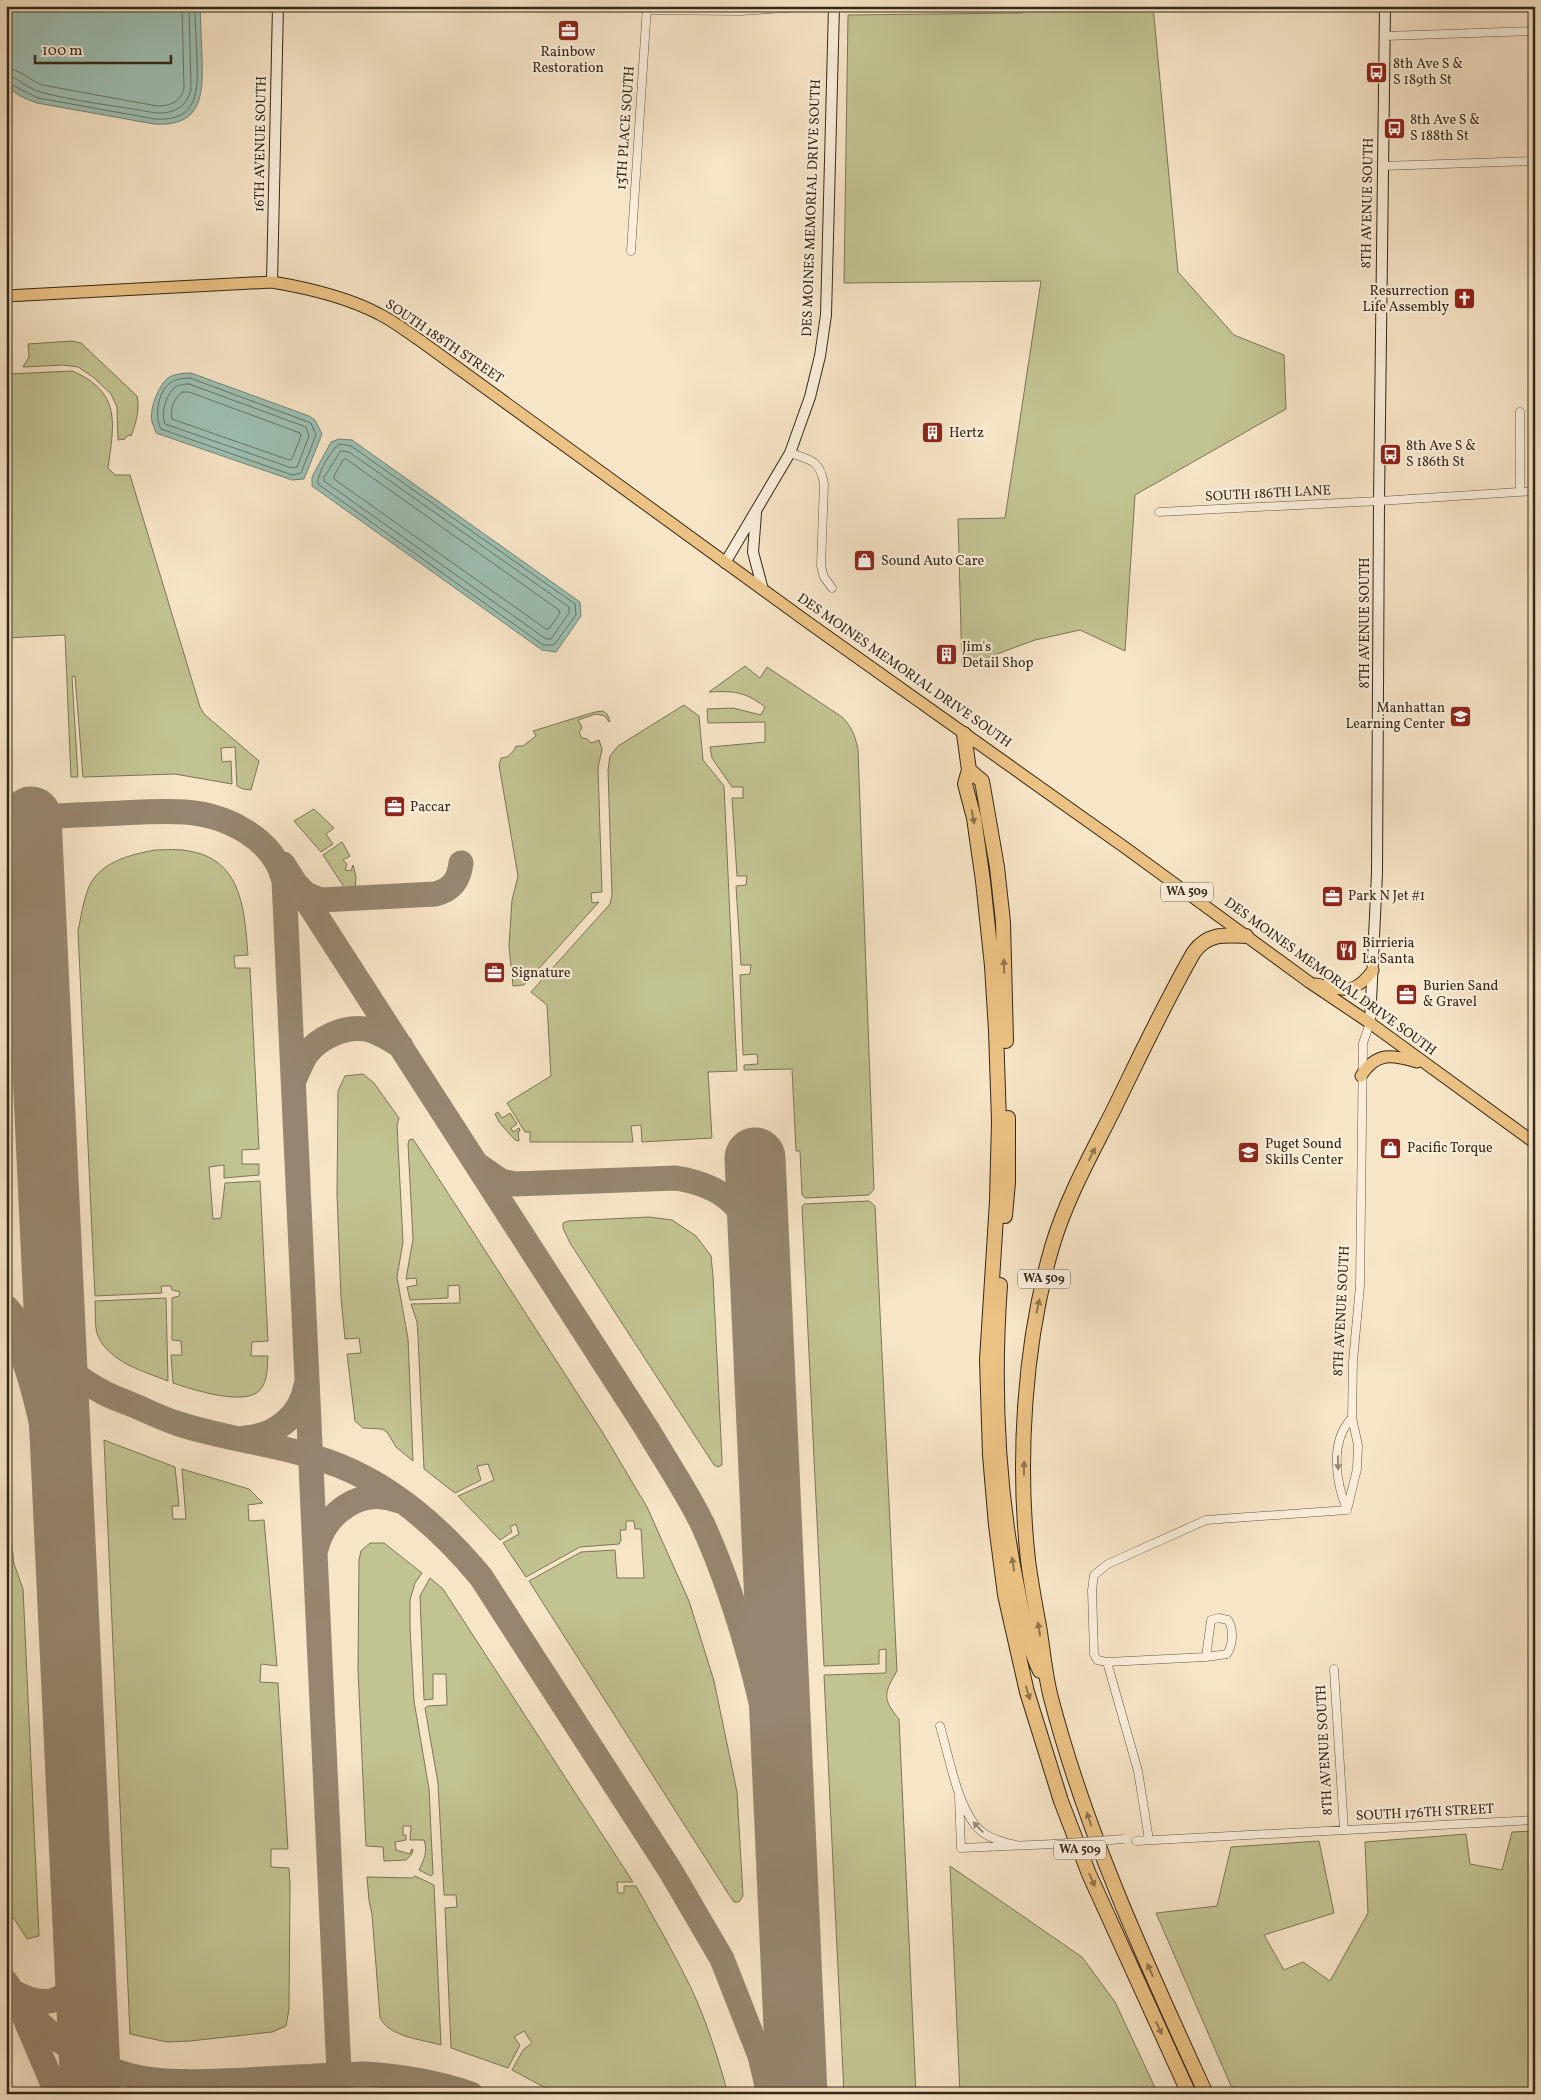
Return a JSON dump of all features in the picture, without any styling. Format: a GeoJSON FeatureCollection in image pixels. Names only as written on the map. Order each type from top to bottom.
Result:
{"type":"FeatureCollection","features":[{"type":"Feature","properties":{"kind":"highway"},"geometry":{"type":"LineString","coordinates":[[964,734],[969,770],[982,781],[986,800],[997,866],[1002,922],[1008,1182],[999,1296],[997,1384],[1001,1480],[1014,1572],[1027,1634],[1037,1665],[1050,1695]]}},
{"type":"Feature","properties":{"kind":"highway","name":"WA 509"},"geometry":{"type":"LineString","coordinates":[[969,770],[966,784],[974,818],[983,881],[996,1022],[999,1130],[997,1201],[987,1370],[990,1455],[1005,1595],[1027,1692],[1061,1801],[1089,1874],[1188,2094]]}},
{"type":"Feature","properties":{"kind":"highway","name":"WA 509"},"geometry":{"type":"LineString","coordinates":[[1206,2094],[1133,1933],[1104,1863],[1071,1769],[1050,1695],[1028,1560],[1024,1479],[1025,1426],[1033,1326],[1044,1276],[1053,1243],[1088,1161],[1194,952],[1202,942],[1214,936],[1226,934],[1246,936]]}},
{"type":"Feature","properties":{"kind":"main road","name":"SOUTH 188TH STREET"},"geometry":{"type":"LineString","coordinates":[[6,296],[272,282],[299,286],[332,295],[379,314],[418,339],[725,562]]}},
{"type":"Feature","properties":{"kind":"main road","name":"DES MOINES MEMORIAL DRIVE SOUTH"},"geometry":{"type":"LineString","coordinates":[[725,562],[1535,1143]]}},
{"type":"Feature","properties":{"kind":"main road"},"geometry":{"type":"LineString","coordinates":[[1309,982],[1350,990],[1362,983],[1373,970]]}},
{"type":"Feature","properties":{"kind":"main road"},"geometry":{"type":"LineString","coordinates":[[1361,1076],[1373,1062],[1391,1056],[1429,1066]]}},
{"type":"Feature","properties":{"kind":"street","name":"16TH AVENUE SOUTH"},"geometry":{"type":"LineString","coordinates":[[272,282],[278,6]]}},
{"type":"Feature","properties":{"kind":"street"},"geometry":{"type":"LineString","coordinates":[[646,8],[740,11],[816,6]]}},
{"type":"Feature","properties":{"kind":"street","name":"DES MOINES MEMORIAL DRIVE SOUTH"},"geometry":{"type":"LineString","coordinates":[[725,562],[790,452],[812,389],[820,356],[826,315],[834,6]]}},
{"type":"Feature","properties":{"kind":"street","name":"8TH AVENUE SOUTH"},"geometry":{"type":"LineString","coordinates":[[1347,1510],[1357,1461],[1358,1445],[1352,1418],[1353,1361],[1360,1286],[1361,1076],[1363,1043],[1370,1023],[1377,873],[1378,501],[1385,6]]}},
{"type":"Feature","properties":{"kind":"street","name":"13TH PLACE SOUTH"},"geometry":{"type":"LineString","coordinates":[[631,251],[646,8]]}},
{"type":"Feature","properties":{"kind":"street"},"geometry":{"type":"LineString","coordinates":[[1384,36],[1535,30]]}},
{"type":"Feature","properties":{"kind":"street"},"geometry":{"type":"LineString","coordinates":[[1382,166],[1535,161]]}},
{"type":"Feature","properties":{"kind":"street"},"geometry":{"type":"LineString","coordinates":[[1520,412],[1520,491]]}},
{"type":"Feature","properties":{"kind":"street"},"geometry":{"type":"LineString","coordinates":[[790,452],[814,461],[822,474],[824,484],[821,566],[824,577],[832,588]]}},
{"type":"Feature","properties":{"kind":"street","name":"SOUTH 186TH LANE"},"geometry":{"type":"LineString","coordinates":[[1159,512],[1535,491]]}},
{"type":"Feature","properties":{"kind":"street"},"geometry":{"type":"LineString","coordinates":[[756,510],[753,552],[763,590]]}},
{"type":"Feature","properties":{"kind":"street","name":"8TH AVENUE SOUTH"},"geometry":{"type":"LineString","coordinates":[[1347,1510],[1338,1489],[1338,1450],[1344,1426],[1352,1418]]}},
{"type":"Feature","properties":{"kind":"street"},"geometry":{"type":"LineString","coordinates":[[1206,1657],[1211,1620],[1219,1618],[1228,1620],[1231,1625],[1231,1649],[1227,1654],[1206,1657],[1107,1662],[1097,1660],[1094,1654],[1092,1590],[1094,1575],[1108,1564],[1159,1543],[1206,1520],[1347,1510]]}},
{"type":"Feature","properties":{"kind":"street"},"geometry":{"type":"LineString","coordinates":[[1107,1662],[1138,1771],[1149,1840]]}},
{"type":"Feature","properties":{"kind":"street","name":"8TH AVENUE SOUTH"},"geometry":{"type":"LineString","coordinates":[[1334,1669],[1344,1830]]}},
{"type":"Feature","properties":{"kind":"street"},"geometry":{"type":"LineString","coordinates":[[940,1726],[958,1790],[975,1825],[998,1841],[1016,1845]]}},
{"type":"Feature","properties":{"kind":"street"},"geometry":{"type":"LineString","coordinates":[[958,1790],[961,1848],[1124,1839]]}},
{"type":"Feature","properties":{"kind":"street","name":"SOUTH 176TH STREET"},"geometry":{"type":"LineString","coordinates":[[1136,1841],[1535,1820]]}},
{"type":"Feature","properties":{"kind":"green space"},"geometry":{"type":"Polygon","coordinates":[[[1021,6],[1153,6],[1178,272],[1234,335],[1284,355],[1286,409],[1135,495],[1125,651],[1080,630],[1035,640],[962,667],[958,519],[1005,518],[1041,281],[844,283],[848,15],[1023,13],[1021,6]]]}},
{"type":"Feature","properties":{"kind":"green space"},"geometry":{"type":"Polygon","coordinates":[[[72,341],[81,343],[137,396],[137,416],[131,436],[128,435],[125,439],[118,440],[117,407],[111,394],[93,377],[78,367],[63,365],[23,367],[29,357],[28,344],[72,341]]]}},
{"type":"Feature","properties":{"kind":"green space"},"geometry":{"type":"Polygon","coordinates":[[[6,367],[8,367],[9,374],[72,371],[88,379],[100,389],[107,399],[111,411],[112,424],[108,468],[115,475],[130,475],[200,707],[204,714],[259,761],[251,790],[237,786],[235,747],[221,748],[222,762],[231,761],[232,784],[175,774],[83,777],[75,676],[72,677],[78,777],[71,777],[65,635],[6,638],[6,367]]]}},
{"type":"Feature","properties":{"kind":"green space"},"geometry":{"type":"Polygon","coordinates":[[[745,666],[760,678],[767,667],[842,717],[853,732],[856,740],[858,749],[874,1189],[869,1195],[805,1198],[802,1195],[800,1151],[796,1151],[792,1069],[744,1070],[744,1065],[758,1064],[757,1054],[743,1055],[740,975],[750,974],[751,965],[741,965],[736,886],[746,885],[747,876],[737,876],[732,798],[743,798],[743,787],[732,787],[712,758],[710,747],[765,742],[765,722],[708,723],[707,709],[733,708],[761,715],[765,707],[745,695],[732,692],[709,692],[745,666]]]}},
{"type":"Feature","properties":{"kind":"green space"},"geometry":{"type":"Polygon","coordinates":[[[684,705],[699,716],[703,760],[724,786],[737,1071],[708,1072],[712,1138],[642,1142],[641,1125],[631,1126],[633,1142],[530,1142],[530,1132],[525,1132],[507,1103],[551,1076],[547,1005],[531,992],[610,904],[612,895],[608,770],[610,756],[618,746],[684,705]]]}},
{"type":"Feature","properties":{"kind":"green space"},"geometry":{"type":"Polygon","coordinates":[[[603,711],[607,714],[609,722],[605,716],[596,714],[578,720],[582,727],[579,733],[582,738],[587,739],[591,743],[599,740],[602,749],[598,768],[602,892],[591,893],[592,903],[599,902],[524,985],[513,986],[509,946],[512,900],[518,876],[499,765],[501,758],[510,755],[516,746],[523,746],[536,736],[533,731],[603,711]]]}},
{"type":"Feature","properties":{"kind":"green space"},"geometry":{"type":"Polygon","coordinates":[[[314,809],[334,828],[326,834],[333,844],[321,852],[294,821],[314,809]]]}},
{"type":"Feature","properties":{"kind":"green space"},"geometry":{"type":"Polygon","coordinates":[[[342,842],[350,856],[343,860],[347,864],[345,870],[351,871],[353,865],[356,877],[355,890],[346,890],[323,855],[342,842]]]}},
{"type":"Feature","properties":{"kind":"green space"},"geometry":{"type":"Polygon","coordinates":[[[155,850],[182,850],[202,854],[217,862],[228,873],[236,887],[244,919],[248,955],[234,956],[235,968],[250,968],[259,1149],[242,1150],[242,1164],[259,1164],[259,1175],[224,1178],[224,1165],[209,1167],[213,1219],[221,1218],[225,1183],[260,1181],[268,1341],[252,1342],[251,1356],[268,1356],[267,1370],[266,1378],[260,1390],[253,1395],[243,1397],[218,1395],[173,1383],[171,1355],[182,1355],[181,1341],[172,1340],[172,1298],[179,1296],[180,1292],[172,1290],[171,1286],[161,1286],[162,1293],[95,1296],[78,931],[88,889],[99,872],[125,857],[155,850]]]}},
{"type":"Feature","properties":{"kind":"green space"},"geometry":{"type":"Polygon","coordinates":[[[363,1074],[374,1083],[399,1118],[397,1125],[403,1242],[397,1277],[408,1339],[413,1461],[396,1447],[387,1432],[382,1429],[363,1428],[355,1421],[347,1354],[361,1353],[359,1338],[345,1339],[341,1298],[337,1194],[338,1091],[345,1076],[363,1074]]]}},
{"type":"Feature","properties":{"kind":"green space"},"geometry":{"type":"Polygon","coordinates":[[[498,1112],[502,1118],[510,1113],[517,1124],[511,1128],[513,1132],[519,1128],[520,1131],[518,1132],[519,1141],[515,1140],[499,1122],[495,1114],[498,1112]]]}},
{"type":"Feature","properties":{"kind":"green space"},"geometry":{"type":"Polygon","coordinates":[[[413,1139],[603,1433],[647,1507],[689,1601],[714,1681],[737,1792],[743,1896],[739,1902],[734,1902],[731,1898],[529,1581],[581,1552],[615,1550],[617,1578],[644,1578],[641,1529],[635,1529],[634,1521],[626,1521],[626,1530],[620,1530],[621,1540],[619,1544],[580,1547],[526,1577],[503,1543],[519,1534],[516,1524],[510,1527],[512,1532],[500,1540],[458,1496],[494,1480],[488,1464],[477,1466],[481,1480],[455,1493],[424,1469],[417,1322],[411,1304],[460,1303],[459,1285],[448,1286],[448,1298],[410,1300],[407,1287],[417,1285],[416,1278],[406,1279],[413,1239],[408,1144],[409,1140],[413,1139]]]}},
{"type":"Feature","properties":{"kind":"green space"},"geometry":{"type":"Polygon","coordinates":[[[869,1201],[875,1206],[897,1671],[887,1691],[887,1701],[899,1719],[916,2094],[844,2094],[824,1675],[886,1673],[886,1649],[879,1650],[879,1664],[824,1666],[802,1207],[804,1204],[869,1201]]]}},
{"type":"Feature","properties":{"kind":"green space"},"geometry":{"type":"Polygon","coordinates":[[[649,1217],[672,1220],[696,1236],[711,1256],[722,1460],[722,1465],[718,1467],[714,1465],[570,1243],[563,1228],[563,1223],[568,1221],[649,1217]]]}},
{"type":"Feature","properties":{"kind":"green space"},"geometry":{"type":"Polygon","coordinates":[[[166,1298],[168,1381],[128,1365],[110,1353],[98,1336],[95,1319],[95,1301],[166,1298]]]}},
{"type":"Feature","properties":{"kind":"green space"},"geometry":{"type":"Polygon","coordinates":[[[104,1440],[175,1467],[179,1506],[172,1506],[173,1519],[186,1519],[182,1469],[249,1489],[263,1503],[248,1505],[249,1521],[264,1520],[277,1666],[261,1664],[260,1682],[278,1683],[288,1849],[271,1849],[271,1867],[289,1868],[290,1883],[289,2009],[286,2026],[272,2032],[167,2042],[130,2034],[104,1440]]]}},
{"type":"Feature","properties":{"kind":"green space"},"geometry":{"type":"Polygon","coordinates":[[[6,1490],[14,1564],[23,1589],[39,1936],[27,1939],[6,1906],[6,1490]]]}},
{"type":"Feature","properties":{"kind":"green space"},"geometry":{"type":"Polygon","coordinates":[[[370,1543],[384,1543],[422,1573],[415,1583],[410,1600],[410,1628],[414,1701],[429,1789],[433,1874],[431,1876],[419,1870],[426,1848],[424,1840],[410,1840],[411,1826],[403,1826],[403,1835],[406,1835],[406,1840],[395,1842],[396,1850],[410,1854],[413,1849],[412,1854],[406,1860],[384,1861],[383,1847],[366,1846],[358,1670],[359,1560],[361,1551],[370,1543]]]}},
{"type":"Feature","properties":{"kind":"green space"},"geometry":{"type":"Polygon","coordinates":[[[430,1578],[443,1589],[633,1882],[617,1882],[618,1893],[624,1893],[624,1886],[636,1886],[697,2001],[712,2040],[728,2094],[557,2094],[512,2070],[523,2050],[532,2043],[524,2031],[514,2037],[520,2045],[508,2068],[451,2048],[445,1908],[457,1907],[456,1895],[444,1895],[438,1783],[425,1708],[428,1706],[447,1705],[446,1674],[433,1674],[433,1699],[424,1700],[420,1596],[430,1578]]]}},
{"type":"Feature","properties":{"kind":"green space"},"geometry":{"type":"Polygon","coordinates":[[[1535,1831],[1535,2094],[1247,2094],[1231,2086],[1156,1913],[1217,1906],[1231,1847],[1319,1841],[1334,1913],[1264,1935],[1284,1970],[1303,1962],[1330,1981],[1368,1913],[1365,1842],[1466,1834],[1470,1864],[1502,1870],[1512,1832],[1535,1831]]]}},
{"type":"Feature","properties":{"kind":"green space"},"geometry":{"type":"Polygon","coordinates":[[[950,1866],[1082,1957],[1115,2002],[1158,2094],[960,2094],[950,1866]]]}},
{"type":"Feature","properties":{"kind":"green space"},"geometry":{"type":"Polygon","coordinates":[[[415,1876],[434,1885],[441,2045],[398,2033],[384,2024],[380,2017],[372,1914],[367,1877],[413,1878],[415,1876]]]}},
{"type":"Feature","properties":{"kind":"water"},"geometry":{"type":"Polygon","coordinates":[[[6,6],[200,6],[202,84],[197,106],[191,114],[182,120],[170,124],[154,124],[37,103],[24,98],[12,90],[6,83],[6,6]]]}},
{"type":"Feature","properties":{"kind":"water"},"geometry":{"type":"Polygon","coordinates":[[[191,373],[309,416],[315,420],[322,434],[304,479],[292,480],[156,433],[151,417],[155,398],[161,387],[170,377],[191,373]]]}},
{"type":"Feature","properties":{"kind":"water"},"geometry":{"type":"Polygon","coordinates":[[[339,439],[352,440],[580,602],[581,616],[556,652],[542,650],[312,486],[312,477],[331,442],[339,439]]]}},
{"type":"Feature","properties":{"kind":"taxiway"},"geometry":{"type":"LineString","coordinates":[[6,819],[154,811],[201,814],[232,824],[246,831],[259,841],[270,852],[279,866],[284,881],[340,2094]]}},
{"type":"Feature","properties":{"kind":"taxiway"},"geometry":{"type":"LineString","coordinates":[[299,887],[306,894],[321,900],[435,894],[446,890],[454,883],[461,863]]}},
{"type":"Feature","properties":{"kind":"taxiway"},"geometry":{"type":"LineString","coordinates":[[283,864],[647,1429],[697,1513],[717,1559],[742,1630],[761,1701],[784,1810]]}},
{"type":"Feature","properties":{"kind":"taxiway"},"geometry":{"type":"LineString","coordinates":[[294,1080],[304,1058],[311,1049],[317,1043],[340,1031],[349,1029],[370,1030],[401,1046]]}},
{"type":"Feature","properties":{"kind":"taxiway"},"geometry":{"type":"LineString","coordinates":[[481,1167],[501,1181],[515,1184],[676,1178],[693,1182],[708,1187],[731,1201],[747,1223],[758,1254]]}},
{"type":"Feature","properties":{"kind":"taxiway"},"geometry":{"type":"LineString","coordinates":[[6,1307],[48,1353],[85,1382],[104,1393],[179,1424],[300,1453],[361,1475],[399,1499],[451,1543],[481,1577],[670,1870],[722,1959],[760,2056],[769,2094]]}},
{"type":"Feature","properties":{"kind":"taxiway"},"geometry":{"type":"LineString","coordinates":[[6,1317],[20,1349],[40,1419],[53,1491],[67,1598]]}},
{"type":"Feature","properties":{"kind":"taxiway"},"geometry":{"type":"LineString","coordinates":[[245,1438],[266,1433],[276,1429],[285,1422],[299,1406],[306,1385]]}},
{"type":"Feature","properties":{"kind":"taxiway"},"geometry":{"type":"LineString","coordinates":[[316,1549],[328,1524],[347,1505],[372,1497],[385,1497],[399,1501]]}},
{"type":"Feature","properties":{"kind":"taxiway"},"geometry":{"type":"LineString","coordinates":[[12,1991],[37,2001],[57,1999],[66,1994],[73,1986],[84,1961]]}},
{"type":"Feature","properties":{"kind":"taxiway"},"geometry":{"type":"LineString","coordinates":[[6,1982],[19,2001],[51,2034],[89,2059],[110,2069],[132,2076],[154,2080],[189,2082],[364,2074],[418,2080],[471,2094]]}},
{"type":"Feature","properties":{"kind":"taxiway"},"geometry":{"type":"LineString","coordinates":[[24,2016],[57,2094]]}},
{"type":"Feature","properties":{"kind":"runway"},"geometry":{"type":"LineString","coordinates":[[31,817],[91,2094]]}},
{"type":"Feature","properties":{"kind":"runway"},"geometry":{"type":"LineString","coordinates":[[755,1158],[797,2094]]}},
{"type":"Feature","properties":{"kind":"place","name":"Rainbow Restoration"},"geometry":{"type":"Point","coordinates":[568,30]}},
{"type":"Feature","properties":{"kind":"place","name":"8th Ave S & S 189th St"},"geometry":{"type":"Point","coordinates":[1377,72]}},
{"type":"Feature","properties":{"kind":"place","name":"8th Ave S & S 188th St"},"geometry":{"type":"Point","coordinates":[1394,128]}},
{"type":"Feature","properties":{"kind":"place","name":"Resurrection Life Assembly"},"geometry":{"type":"Point","coordinates":[1465,299]}},
{"type":"Feature","properties":{"kind":"place","name":"Hertz"},"geometry":{"type":"Point","coordinates":[933,433]}},
{"type":"Feature","properties":{"kind":"place","name":"8th Ave S & S 186th St"},"geometry":{"type":"Point","coordinates":[1390,454]}},
{"type":"Feature","properties":{"kind":"place","name":"Sound Auto Care"},"geometry":{"type":"Point","coordinates":[865,561]}},
{"type":"Feature","properties":{"kind":"place","name":"Jim's Detail Shop"},"geometry":{"type":"Point","coordinates":[946,655]}},
{"type":"Feature","properties":{"kind":"place","name":"Manhattan Learning Center"},"geometry":{"type":"Point","coordinates":[1461,716]}},
{"type":"Feature","properties":{"kind":"place","name":"Paccar"},"geometry":{"type":"Point","coordinates":[394,807]}},
{"type":"Feature","properties":{"kind":"place","name":"Park N Jet #1"},"geometry":{"type":"Point","coordinates":[1332,896]}},
{"type":"Feature","properties":{"kind":"place","name":"Birrieria La Santa"},"geometry":{"type":"Point","coordinates":[1346,951]}},
{"type":"Feature","properties":{"kind":"place","name":"Signature"},"geometry":{"type":"Point","coordinates":[495,973]}},
{"type":"Feature","properties":{"kind":"place","name":"Burien Sand & Gravel"},"geometry":{"type":"Point","coordinates":[1407,994]}},
{"type":"Feature","properties":{"kind":"place","name":"Pacific Torque"},"geometry":{"type":"Point","coordinates":[1391,1148]}},
{"type":"Feature","properties":{"kind":"place","name":"Puget Sound Skills Center"},"geometry":{"type":"Point","coordinates":[1249,1152]}}]}
